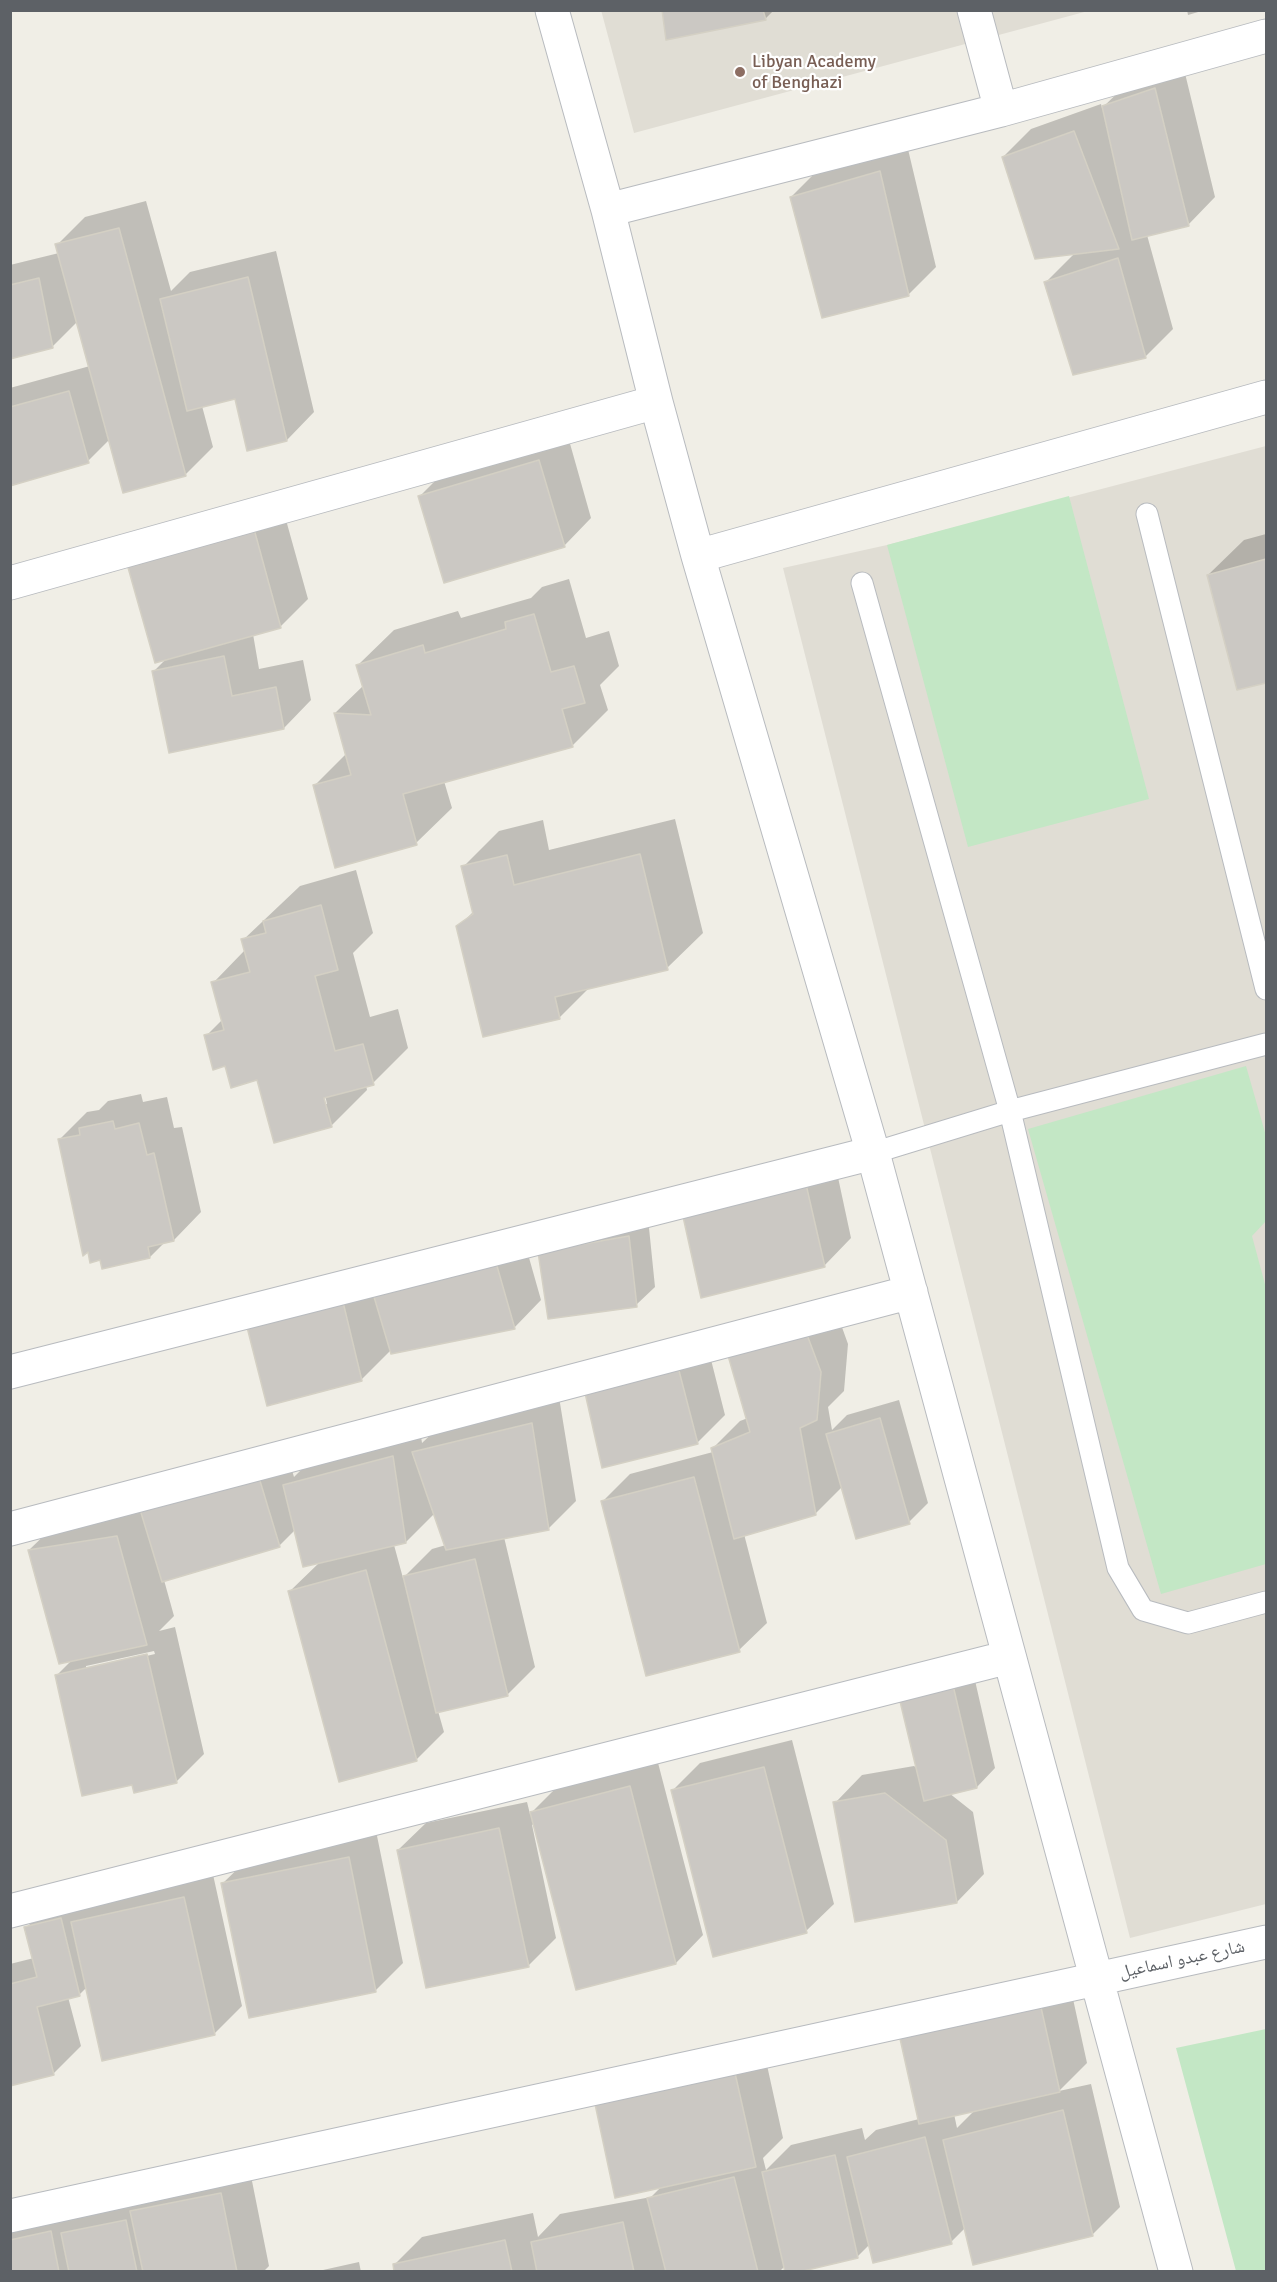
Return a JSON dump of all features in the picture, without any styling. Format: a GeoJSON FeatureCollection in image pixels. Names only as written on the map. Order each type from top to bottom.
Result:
{"type":"FeatureCollection","features":[{"type":"Feature","properties":{"kind":"street"},"geometry":{"type":"LineString","coordinates":[[552,10],[608,210],[656,402],[698,556],[873,1153],[1097,1978],[1173,2271]]}},
{"type":"Feature","properties":{"kind":"street"},"geometry":{"type":"LineString","coordinates":[[974,10],[1001,110]]}},
{"type":"Feature","properties":{"kind":"street"},"geometry":{"type":"LineString","coordinates":[[608,210],[1001,110],[1266,36]]}},
{"type":"Feature","properties":{"kind":"street"},"geometry":{"type":"LineString","coordinates":[[698,556],[1266,397]]}},
{"type":"Feature","properties":{"kind":"street"},"geometry":{"type":"LineString","coordinates":[[10,583],[656,402]]}},
{"type":"Feature","properties":{"kind":"street"},"geometry":{"type":"LineString","coordinates":[[10,1372],[873,1153]]}},
{"type":"Feature","properties":{"kind":"street"},"geometry":{"type":"LineString","coordinates":[[10,1529],[911,1292]]}},
{"type":"Feature","properties":{"kind":"street"},"geometry":{"type":"LineString","coordinates":[[10,1911],[1009,1657]]}},
{"type":"Feature","properties":{"kind":"street","name":"شارع عبدو اسماعيل"},"geometry":{"type":"LineString","coordinates":[[10,2216],[1266,1942]]}},
{"type":"Feature","properties":{"kind":"lane"},"geometry":{"type":"LineString","coordinates":[[1147,514],[1266,989]]}},
{"type":"Feature","properties":{"kind":"lane"},"geometry":{"type":"LineString","coordinates":[[862,583],[1010,1112],[1118,1568],[1143,1610],[1188,1623],[1266,1602]]}},
{"type":"Feature","properties":{"kind":"lane"},"geometry":{"type":"LineString","coordinates":[[873,1153],[1010,1112],[1266,1044]]}},
{"type":"Feature","properties":{"kind":"shaded area","name":"Libyan Academy of Benghazi"},"geometry":{"type":"Polygon","coordinates":[[[601,10],[1088,11],[634,133],[601,10]]]}},
{"type":"Feature","properties":{"kind":"shaded area"},"geometry":{"type":"Polygon","coordinates":[[[1266,446],[1266,1904],[1130,1938],[783,568],[887,545],[1266,446]]]}},
{"type":"Feature","properties":{"kind":"green space"},"geometry":{"type":"Polygon","coordinates":[[[1069,496],[1149,799],[968,847],[887,545],[1069,496]]]}},
{"type":"Feature","properties":{"kind":"green space"},"geometry":{"type":"Polygon","coordinates":[[[1246,1066],[1266,1136],[1266,1221],[1252,1236],[1266,1288],[1266,1564],[1161,1594],[1028,1129],[1246,1066]]]}},
{"type":"Feature","properties":{"kind":"green space"},"geometry":{"type":"Polygon","coordinates":[[[1266,2029],[1266,2271],[1236,2271],[1176,2048],[1266,2029]]]}},
{"type":"Feature","properties":{"kind":"building"},"geometry":{"type":"Polygon","coordinates":[[[662,10],[763,10],[766,20],[666,40],[662,10]]]}},
{"type":"Feature","properties":{"kind":"building"},"geometry":{"type":"Polygon","coordinates":[[[1155,88],[1189,226],[1132,240],[1102,106],[1155,88]]]}},
{"type":"Feature","properties":{"kind":"building"},"geometry":{"type":"Polygon","coordinates":[[[1074,131],[1119,249],[1035,259],[1002,157],[1074,131]]]}},
{"type":"Feature","properties":{"kind":"building"},"geometry":{"type":"Polygon","coordinates":[[[880,171],[909,296],[822,318],[790,197],[880,171]]]}},
{"type":"Feature","properties":{"kind":"building"},"geometry":{"type":"Polygon","coordinates":[[[119,228],[186,476],[123,493],[55,244],[119,228]]]}},
{"type":"Feature","properties":{"kind":"building"},"geometry":{"type":"Polygon","coordinates":[[[1118,258],[1146,358],[1073,375],[1044,282],[1118,258]]]}},
{"type":"Feature","properties":{"kind":"building"},"geometry":{"type":"Polygon","coordinates":[[[248,277],[287,441],[247,451],[235,399],[187,411],[160,299],[248,277]]]}},
{"type":"Feature","properties":{"kind":"building"},"geometry":{"type":"Polygon","coordinates":[[[39,278],[53,348],[10,359],[10,285],[39,278]]]}},
{"type":"Feature","properties":{"kind":"building"},"geometry":{"type":"Polygon","coordinates":[[[69,391],[89,463],[10,486],[10,407],[69,391]]]}},
{"type":"Feature","properties":{"kind":"building"},"geometry":{"type":"Polygon","coordinates":[[[539,460],[565,547],[444,583],[418,496],[539,460]]]}},
{"type":"Feature","properties":{"kind":"building"},"geometry":{"type":"Polygon","coordinates":[[[254,529],[281,628],[155,663],[127,564],[254,529]]]}},
{"type":"Feature","properties":{"kind":"building"},"geometry":{"type":"Polygon","coordinates":[[[1266,559],[1266,683],[1237,690],[1207,575],[1266,559]]]}},
{"type":"Feature","properties":{"kind":"building"},"geometry":{"type":"Polygon","coordinates":[[[534,614],[551,672],[574,666],[585,703],[562,709],[573,747],[403,794],[417,845],[335,868],[313,785],[351,775],[334,713],[371,715],[356,665],[423,645],[425,653],[506,629],[505,622],[534,614]]]}},
{"type":"Feature","properties":{"kind":"building"},"geometry":{"type":"Polygon","coordinates":[[[224,656],[232,696],[276,687],[284,729],[169,753],[152,671],[224,656]]]}},
{"type":"Feature","properties":{"kind":"building"},"geometry":{"type":"Polygon","coordinates":[[[640,854],[668,970],[555,997],[560,1019],[483,1037],[456,926],[473,914],[461,866],[507,855],[514,885],[640,854]]]}},
{"type":"Feature","properties":{"kind":"building"},"geometry":{"type":"Polygon","coordinates":[[[321,905],[338,970],[315,976],[335,1051],[363,1044],[374,1085],[324,1098],[332,1127],[274,1143],[257,1080],[231,1088],[225,1066],[213,1070],[204,1035],[224,1030],[211,982],[250,972],[241,939],[266,933],[263,921],[321,905]]]}},
{"type":"Feature","properties":{"kind":"building"},"geometry":{"type":"Polygon","coordinates":[[[113,1121],[115,1129],[139,1123],[147,1155],[154,1153],[174,1241],[148,1247],[150,1258],[102,1269],[100,1260],[90,1263],[88,1252],[83,1256],[58,1139],[80,1135],[79,1128],[113,1121]]]}},
{"type":"Feature","properties":{"kind":"building"},"geometry":{"type":"Polygon","coordinates":[[[805,1180],[825,1267],[701,1298],[682,1212],[805,1180]]]}},
{"type":"Feature","properties":{"kind":"building"},"geometry":{"type":"Polygon","coordinates":[[[629,1236],[637,1307],[548,1319],[538,1252],[629,1236]]]}},
{"type":"Feature","properties":{"kind":"building"},"geometry":{"type":"Polygon","coordinates":[[[495,1259],[515,1329],[391,1354],[372,1290],[495,1259]]]}},
{"type":"Feature","properties":{"kind":"building"},"geometry":{"type":"Polygon","coordinates":[[[343,1302],[362,1381],[267,1406],[247,1327],[343,1302]]]}},
{"type":"Feature","properties":{"kind":"building"},"geometry":{"type":"Polygon","coordinates":[[[806,1332],[821,1372],[817,1420],[800,1428],[816,1515],[734,1539],[711,1448],[750,1432],[727,1352],[806,1332]]]}},
{"type":"Feature","properties":{"kind":"building"},"geometry":{"type":"Polygon","coordinates":[[[677,1363],[698,1444],[602,1468],[583,1384],[677,1363]]]}},
{"type":"Feature","properties":{"kind":"building"},"geometry":{"type":"Polygon","coordinates":[[[880,1418],[910,1524],[856,1539],[826,1434],[880,1418]]]}},
{"type":"Feature","properties":{"kind":"building"},"geometry":{"type":"Polygon","coordinates":[[[532,1423],[549,1530],[446,1550],[412,1452],[532,1423]]]}},
{"type":"Feature","properties":{"kind":"building"},"geometry":{"type":"Polygon","coordinates":[[[393,1456],[406,1543],[303,1567],[283,1485],[393,1456]]]}},
{"type":"Feature","properties":{"kind":"building"},"geometry":{"type":"Polygon","coordinates":[[[257,1471],[280,1547],[162,1582],[139,1506],[257,1471]]]}},
{"type":"Feature","properties":{"kind":"building"},"geometry":{"type":"Polygon","coordinates":[[[694,1477],[740,1652],[646,1676],[601,1501],[694,1477]]]}},
{"type":"Feature","properties":{"kind":"building"},"geometry":{"type":"Polygon","coordinates":[[[117,1536],[147,1645],[59,1664],[28,1550],[117,1536]]]}},
{"type":"Feature","properties":{"kind":"building"},"geometry":{"type":"Polygon","coordinates":[[[475,1559],[508,1696],[436,1713],[403,1576],[475,1559]]]}},
{"type":"Feature","properties":{"kind":"building"},"geometry":{"type":"Polygon","coordinates":[[[366,1570],[417,1761],[339,1782],[288,1591],[366,1570]]]}},
{"type":"Feature","properties":{"kind":"building"},"geometry":{"type":"Polygon","coordinates":[[[147,1654],[177,1783],[134,1793],[132,1785],[82,1796],[55,1675],[147,1654]]]}},
{"type":"Feature","properties":{"kind":"building"},"geometry":{"type":"Polygon","coordinates":[[[952,1681],[977,1788],[924,1801],[898,1693],[952,1681]]]}},
{"type":"Feature","properties":{"kind":"building"},"geometry":{"type":"Polygon","coordinates":[[[764,1767],[807,1933],[713,1957],[671,1790],[764,1767]]]}},
{"type":"Feature","properties":{"kind":"building"},"geometry":{"type":"Polygon","coordinates":[[[630,1786],[676,1964],[576,1990],[530,1812],[630,1786]]]}},
{"type":"Feature","properties":{"kind":"building"},"geometry":{"type":"Polygon","coordinates":[[[885,1793],[946,1840],[957,1903],[855,1922],[833,1802],[885,1793]]]}},
{"type":"Feature","properties":{"kind":"building"},"geometry":{"type":"Polygon","coordinates":[[[499,1828],[529,1967],[426,1988],[397,1850],[499,1828]]]}},
{"type":"Feature","properties":{"kind":"building"},"geometry":{"type":"Polygon","coordinates":[[[349,1857],[376,1992],[249,2018],[221,1883],[349,1857]]]}},
{"type":"Feature","properties":{"kind":"building"},"geometry":{"type":"Polygon","coordinates":[[[184,1897],[215,2035],[102,2061],[71,1922],[184,1897]]]}},
{"type":"Feature","properties":{"kind":"building"},"geometry":{"type":"Polygon","coordinates":[[[61,1918],[80,1996],[37,2007],[54,2075],[10,2086],[10,1984],[37,1977],[24,1927],[61,1918]]]}},
{"type":"Feature","properties":{"kind":"building"},"geometry":{"type":"Polygon","coordinates":[[[1040,2003],[1060,2092],[919,2124],[899,2034],[1040,2003]]]}},
{"type":"Feature","properties":{"kind":"building"},"geometry":{"type":"Polygon","coordinates":[[[735,2073],[756,2167],[615,2198],[595,2104],[735,2073]]]}},
{"type":"Feature","properties":{"kind":"building"},"geometry":{"type":"Polygon","coordinates":[[[1063,2110],[1093,2236],[973,2265],[943,2140],[1063,2110]]]}},
{"type":"Feature","properties":{"kind":"building"},"geometry":{"type":"Polygon","coordinates":[[[925,2137],[952,2244],[873,2263],[847,2157],[925,2137]]]}},
{"type":"Feature","properties":{"kind":"building"},"geometry":{"type":"Polygon","coordinates":[[[835,2155],[858,2258],[799,2272],[785,2272],[762,2172],[835,2155]]]}},
{"type":"Feature","properties":{"kind":"building"},"geometry":{"type":"Polygon","coordinates":[[[734,2177],[758,2272],[666,2272],[647,2198],[734,2177]]]}},
{"type":"Feature","properties":{"kind":"building"},"geometry":{"type":"Polygon","coordinates":[[[221,2193],[237,2272],[143,2272],[130,2211],[221,2193]]]}},
{"type":"Feature","properties":{"kind":"building"},"geometry":{"type":"Polygon","coordinates":[[[126,2220],[137,2272],[69,2272],[61,2233],[126,2220]]]}},
{"type":"Feature","properties":{"kind":"building"},"geometry":{"type":"Polygon","coordinates":[[[623,2222],[634,2272],[537,2272],[531,2242],[623,2222]]]}},
{"type":"Feature","properties":{"kind":"building"},"geometry":{"type":"Polygon","coordinates":[[[51,2231],[59,2272],[10,2272],[10,2240],[51,2231]]]}},
{"type":"Feature","properties":{"kind":"building"},"geometry":{"type":"Polygon","coordinates":[[[505,2240],[512,2272],[394,2272],[393,2264],[505,2240]]]}},
{"type":"Feature","properties":{"kind":"place","name":"Libyan Academy of Benghazi"},"geometry":{"type":"Point","coordinates":[740,72]}}]}
